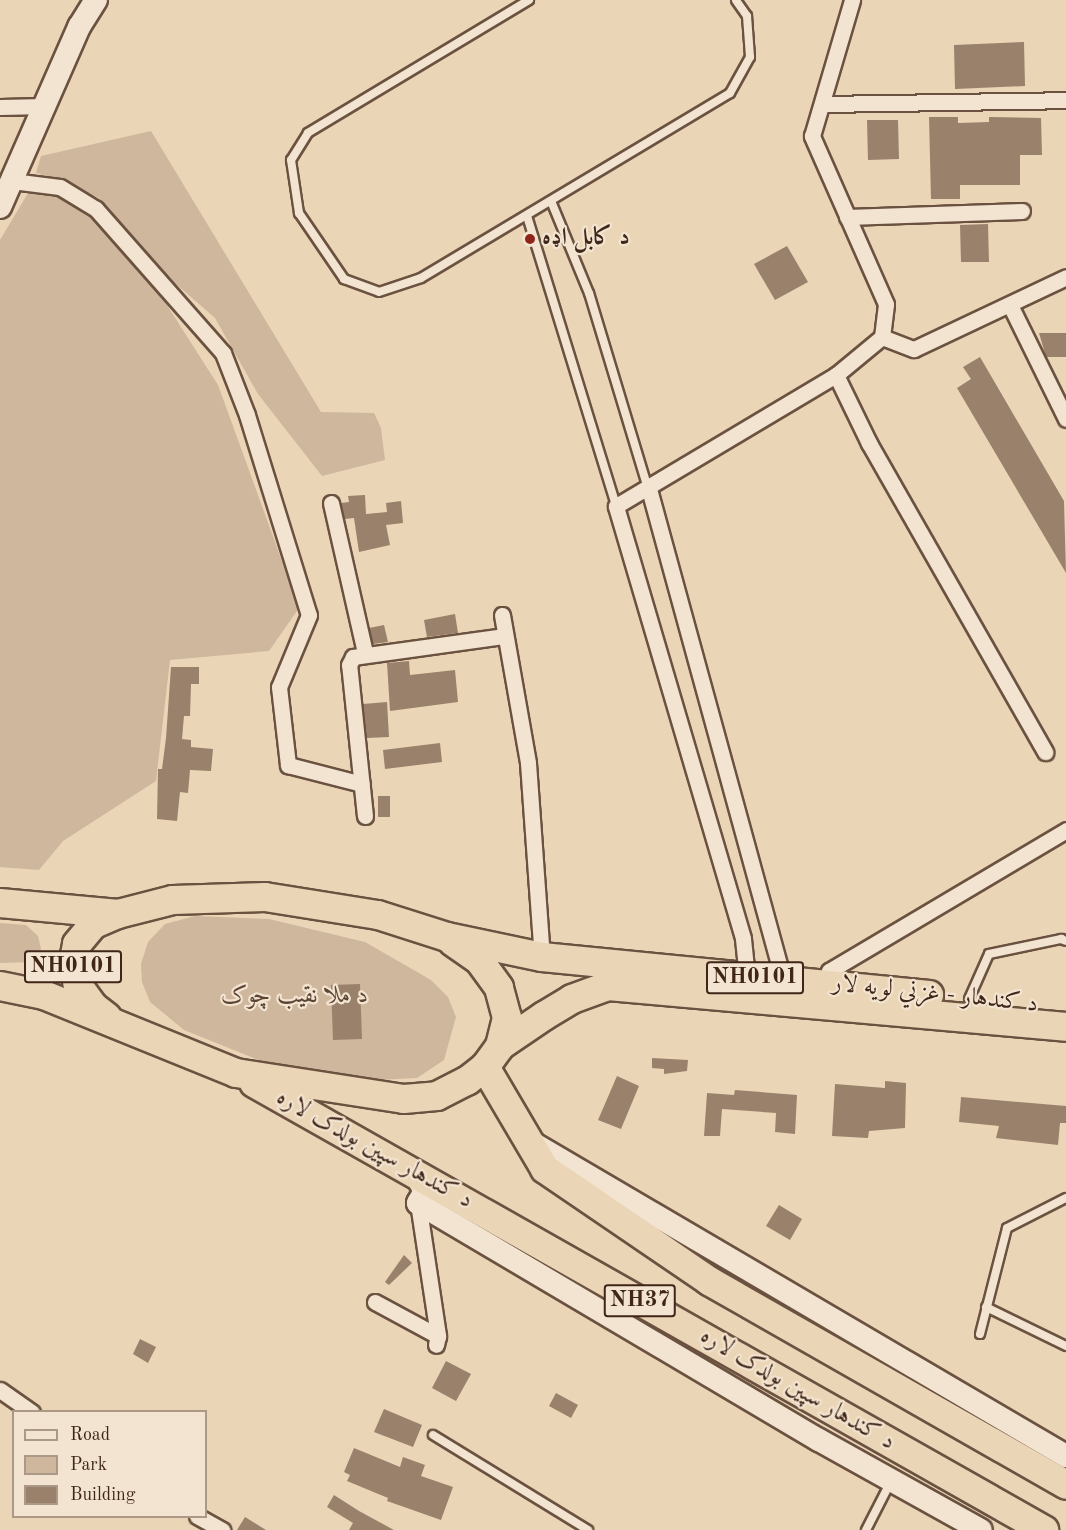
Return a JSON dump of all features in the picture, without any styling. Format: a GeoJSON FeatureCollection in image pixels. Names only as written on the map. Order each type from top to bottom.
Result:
{"type":"FeatureCollection","features":[{"type":"Feature","properties":{"kind":"highway","name":"د کندهار - غزني لويه لار"},"geometry":{"type":"LineString","coordinates":[[0,903],[118,914],[174,900],[265,897],[378,915],[447,937],[542,957],[747,977],[785,992],[824,984],[1066,1008]]}},
{"type":"Feature","properties":{"kind":"highway","name":"NH0101"},"geometry":{"type":"LineString","coordinates":[[118,914],[94,924],[77,944],[73,965],[78,985],[93,1006],[118,1025]]}},
{"type":"Feature","properties":{"kind":"highway","name":"د کندهار - غزني لويه لار"},"geometry":{"type":"LineString","coordinates":[[447,937],[479,960],[499,988],[507,1018],[492,1056]]}},
{"type":"Feature","properties":{"kind":"highway","name":"د کندهار - غزني لويه لار"},"geometry":{"type":"LineString","coordinates":[[0,986],[44,995],[236,1073],[404,1099],[437,1096],[572,999],[608,986],[785,992],[1066,1027]]}},
{"type":"Feature","properties":{"kind":"highway","name":"د کندهار سپین بولدک لاره"},"geometry":{"type":"LineString","coordinates":[[492,1056],[529,1141],[545,1169],[709,1281],[1066,1485]]}},
{"type":"Feature","properties":{"kind":"highway","name":"د کندهار سپین بولدک لاره"},"geometry":{"type":"LineString","coordinates":[[236,1073],[1044,1530]]}},
{"type":"Feature","properties":{"kind":"street"},"geometry":{"type":"LineString","coordinates":[[0,207],[79,27],[96,0]]}},
{"type":"Feature","properties":{"kind":"street"},"geometry":{"type":"LineString","coordinates":[[747,977],[743,938],[616,506],[649,489],[836,375],[882,337],[886,304],[812,136],[852,0]]}},
{"type":"Feature","properties":{"kind":"street"},"geometry":{"type":"LineString","coordinates":[[822,104],[1066,100]]}},
{"type":"Feature","properties":{"kind":"street"},"geometry":{"type":"LineString","coordinates":[[0,106],[45,106]]}},
{"type":"Feature","properties":{"kind":"street"},"geometry":{"type":"LineString","coordinates":[[12,181],[60,187],[96,209],[223,353],[248,415],[309,615],[279,687],[288,765],[362,784]]}},
{"type":"Feature","properties":{"kind":"street"},"geometry":{"type":"LineString","coordinates":[[847,217],[1022,211]]}},
{"type":"Feature","properties":{"kind":"street"},"geometry":{"type":"LineString","coordinates":[[882,337],[914,349],[1066,278]]}},
{"type":"Feature","properties":{"kind":"street"},"geometry":{"type":"LineString","coordinates":[[1010,305],[1066,419]]}},
{"type":"Feature","properties":{"kind":"street"},"geometry":{"type":"LineString","coordinates":[[836,375],[869,443],[1045,752]]}},
{"type":"Feature","properties":{"kind":"street"},"geometry":{"type":"LineString","coordinates":[[649,489],[785,992]]}},
{"type":"Feature","properties":{"kind":"street"},"geometry":{"type":"LineString","coordinates":[[331,503],[365,653]]}},
{"type":"Feature","properties":{"kind":"street"},"geometry":{"type":"LineString","coordinates":[[502,615],[528,763],[542,957]]}},
{"type":"Feature","properties":{"kind":"street"},"geometry":{"type":"LineString","coordinates":[[365,816],[349,664],[354,657],[365,653],[505,636]]}},
{"type":"Feature","properties":{"kind":"street"},"geometry":{"type":"LineString","coordinates":[[824,984],[829,971],[1066,830]]}},
{"type":"Feature","properties":{"kind":"street"},"geometry":{"type":"LineString","coordinates":[[529,1141],[1066,1456]]}},
{"type":"Feature","properties":{"kind":"street"},"geometry":{"type":"LineString","coordinates":[[375,1302],[437,1341],[418,1203],[425,1191],[414,1172]]}},
{"type":"Feature","properties":{"kind":"street"},"geometry":{"type":"LineString","coordinates":[[418,1203],[891,1482],[981,1530]]}},
{"type":"Feature","properties":{"kind":"street"},"geometry":{"type":"LineString","coordinates":[[0,1390],[29,1410]]}},
{"type":"Feature","properties":{"kind":"street"},"geometry":{"type":"LineString","coordinates":[[201,1518],[222,1530]]}},
{"type":"Feature","properties":{"kind":"lane"},"geometry":{"type":"LineString","coordinates":[[529,0],[308,133],[291,160],[299,213],[344,279],[379,292],[421,278],[730,93],[750,57],[747,16],[736,0]]}},
{"type":"Feature","properties":{"kind":"lane"},"geometry":{"type":"LineString","coordinates":[[551,201],[589,292],[649,489]]}},
{"type":"Feature","properties":{"kind":"lane"},"geometry":{"type":"LineString","coordinates":[[527,216],[616,506]]}},
{"type":"Feature","properties":{"kind":"lane"},"geometry":{"type":"LineString","coordinates":[[969,999],[989,954],[1064,939]]}},
{"type":"Feature","properties":{"kind":"lane"},"geometry":{"type":"LineString","coordinates":[[980,1334],[1007,1228],[1066,1198]]}},
{"type":"Feature","properties":{"kind":"lane"},"geometry":{"type":"LineString","coordinates":[[986,1307],[1066,1346]]}},
{"type":"Feature","properties":{"kind":"lane"},"geometry":{"type":"LineString","coordinates":[[433,1435],[588,1530]]}},
{"type":"Feature","properties":{"kind":"lane"},"geometry":{"type":"LineString","coordinates":[[866,1530],[891,1482]]}},
{"type":"Feature","properties":{"kind":"green space"},"geometry":{"type":"Polygon","coordinates":[[[151,131],[321,412],[374,413],[381,428],[385,460],[322,476],[258,394],[215,318],[153,264],[99,198],[58,179],[36,173],[41,156],[151,131]]]}},
{"type":"Feature","properties":{"kind":"green space"},"geometry":{"type":"Polygon","coordinates":[[[31,188],[70,194],[142,266],[218,385],[299,608],[269,651],[170,660],[156,781],[63,841],[39,870],[0,867],[0,240],[31,188]]]}},
{"type":"Feature","properties":{"kind":"green space","name":"د ملا نقيب چوک"},"geometry":{"type":"Polygon","coordinates":[[[195,916],[269,919],[365,942],[431,980],[448,997],[456,1017],[444,1060],[417,1078],[356,1081],[271,1065],[184,1030],[150,1002],[142,982],[141,964],[148,942],[165,924],[195,916]]]}},
{"type":"Feature","properties":{"kind":"green space"},"geometry":{"type":"Polygon","coordinates":[[[0,923],[26,925],[38,936],[41,949],[34,962],[0,963],[0,923]]]}},
{"type":"Feature","properties":{"kind":"building"},"geometry":{"type":"Polygon","coordinates":[[[1024,42],[1025,86],[955,89],[954,45],[1024,42]]]}},
{"type":"Feature","properties":{"kind":"building"},"geometry":{"type":"Polygon","coordinates":[[[929,117],[958,117],[958,123],[989,122],[989,117],[1041,118],[1042,155],[1020,155],[1020,185],[960,185],[960,199],[931,199],[929,117]]]}},
{"type":"Feature","properties":{"kind":"building"},"geometry":{"type":"Polygon","coordinates":[[[867,120],[898,120],[899,159],[868,160],[867,120]]]}},
{"type":"Feature","properties":{"kind":"building"},"geometry":{"type":"Polygon","coordinates":[[[988,224],[989,262],[961,262],[960,225],[988,224]]]}},
{"type":"Feature","properties":{"kind":"building"},"geometry":{"type":"Polygon","coordinates":[[[787,246],[808,282],[775,300],[754,264],[787,246]]]}},
{"type":"Feature","properties":{"kind":"building"},"geometry":{"type":"Polygon","coordinates":[[[1039,333],[1066,333],[1066,357],[1046,357],[1039,333]]]}},
{"type":"Feature","properties":{"kind":"building"},"geometry":{"type":"Polygon","coordinates":[[[980,357],[1064,501],[1066,573],[957,388],[971,379],[963,367],[980,357]]]}},
{"type":"Feature","properties":{"kind":"building"},"geometry":{"type":"Polygon","coordinates":[[[365,495],[366,514],[387,512],[386,503],[401,501],[403,523],[386,525],[390,545],[359,552],[354,518],[345,519],[341,503],[349,502],[348,496],[365,495]]]}},
{"type":"Feature","properties":{"kind":"building"},"geometry":{"type":"Polygon","coordinates":[[[455,614],[458,633],[427,637],[424,620],[455,614]]]}},
{"type":"Feature","properties":{"kind":"building"},"geometry":{"type":"Polygon","coordinates":[[[384,625],[388,642],[373,644],[369,628],[384,625]]]}},
{"type":"Feature","properties":{"kind":"building"},"geometry":{"type":"Polygon","coordinates":[[[409,661],[410,675],[455,670],[458,702],[390,711],[387,663],[409,661]]]}},
{"type":"Feature","properties":{"kind":"building"},"geometry":{"type":"Polygon","coordinates":[[[171,667],[199,667],[199,684],[191,684],[190,716],[184,716],[182,739],[191,740],[191,747],[213,749],[211,771],[190,770],[188,793],[180,792],[177,821],[157,819],[158,769],[162,769],[166,738],[171,667]]]}},
{"type":"Feature","properties":{"kind":"building"},"geometry":{"type":"Polygon","coordinates":[[[387,702],[389,737],[367,738],[363,704],[387,702]]]}},
{"type":"Feature","properties":{"kind":"building"},"geometry":{"type":"Polygon","coordinates":[[[440,743],[442,762],[385,769],[383,750],[440,743]]]}},
{"type":"Feature","properties":{"kind":"building"},"geometry":{"type":"Polygon","coordinates":[[[378,796],[390,796],[390,817],[378,817],[378,796]]]}},
{"type":"Feature","properties":{"kind":"building"},"geometry":{"type":"Polygon","coordinates":[[[360,984],[362,1039],[333,1040],[331,985],[360,984]]]}},
{"type":"Feature","properties":{"kind":"building"},"geometry":{"type":"Polygon","coordinates":[[[652,1058],[688,1060],[687,1071],[664,1074],[664,1069],[652,1068],[652,1058]]]}},
{"type":"Feature","properties":{"kind":"building"},"geometry":{"type":"Polygon","coordinates":[[[617,1076],[639,1086],[621,1129],[598,1120],[617,1076]]]}},
{"type":"Feature","properties":{"kind":"building"},"geometry":{"type":"Polygon","coordinates":[[[885,1081],[906,1083],[905,1128],[869,1131],[868,1138],[832,1136],[835,1084],[885,1088],[885,1081]]]}},
{"type":"Feature","properties":{"kind":"building"},"geometry":{"type":"Polygon","coordinates":[[[735,1090],[797,1095],[795,1134],[775,1132],[776,1113],[722,1109],[720,1136],[704,1136],[707,1093],[734,1095],[735,1090]]]}},
{"type":"Feature","properties":{"kind":"building"},"geometry":{"type":"Polygon","coordinates":[[[961,1097],[1066,1106],[1066,1123],[1060,1123],[1058,1145],[996,1138],[999,1126],[959,1122],[961,1097]]]}},
{"type":"Feature","properties":{"kind":"building"},"geometry":{"type":"Polygon","coordinates":[[[779,1205],[802,1219],[790,1240],[766,1226],[779,1205]]]}},
{"type":"Feature","properties":{"kind":"building"},"geometry":{"type":"Polygon","coordinates":[[[404,1255],[412,1263],[389,1285],[385,1282],[404,1255]]]}},
{"type":"Feature","properties":{"kind":"building"},"geometry":{"type":"Polygon","coordinates":[[[140,1339],[156,1347],[148,1363],[133,1354],[140,1339]]]}},
{"type":"Feature","properties":{"kind":"building"},"geometry":{"type":"Polygon","coordinates":[[[446,1361],[471,1374],[456,1401],[432,1388],[446,1361]]]}},
{"type":"Feature","properties":{"kind":"building"},"geometry":{"type":"Polygon","coordinates":[[[556,1393],[578,1405],[571,1418],[549,1406],[556,1393]]]}},
{"type":"Feature","properties":{"kind":"building"},"geometry":{"type":"Polygon","coordinates":[[[384,1409],[422,1425],[413,1447],[374,1432],[384,1409]]]}},
{"type":"Feature","properties":{"kind":"building"},"geometry":{"type":"Polygon","coordinates":[[[354,1448],[400,1467],[403,1457],[425,1465],[421,1476],[453,1487],[441,1520],[387,1501],[388,1498],[347,1481],[350,1475],[344,1472],[354,1448]]]}},
{"type":"Feature","properties":{"kind":"building"},"geometry":{"type":"Polygon","coordinates":[[[334,1495],[394,1530],[349,1530],[353,1523],[327,1507],[334,1495]]]}},
{"type":"Feature","properties":{"kind":"building"},"geometry":{"type":"Polygon","coordinates":[[[245,1517],[266,1530],[237,1530],[245,1517]]]}},
{"type":"Feature","properties":{"kind":"place","name":"د کابل اډه"},"geometry":{"type":"Point","coordinates":[530,239]}}]}
